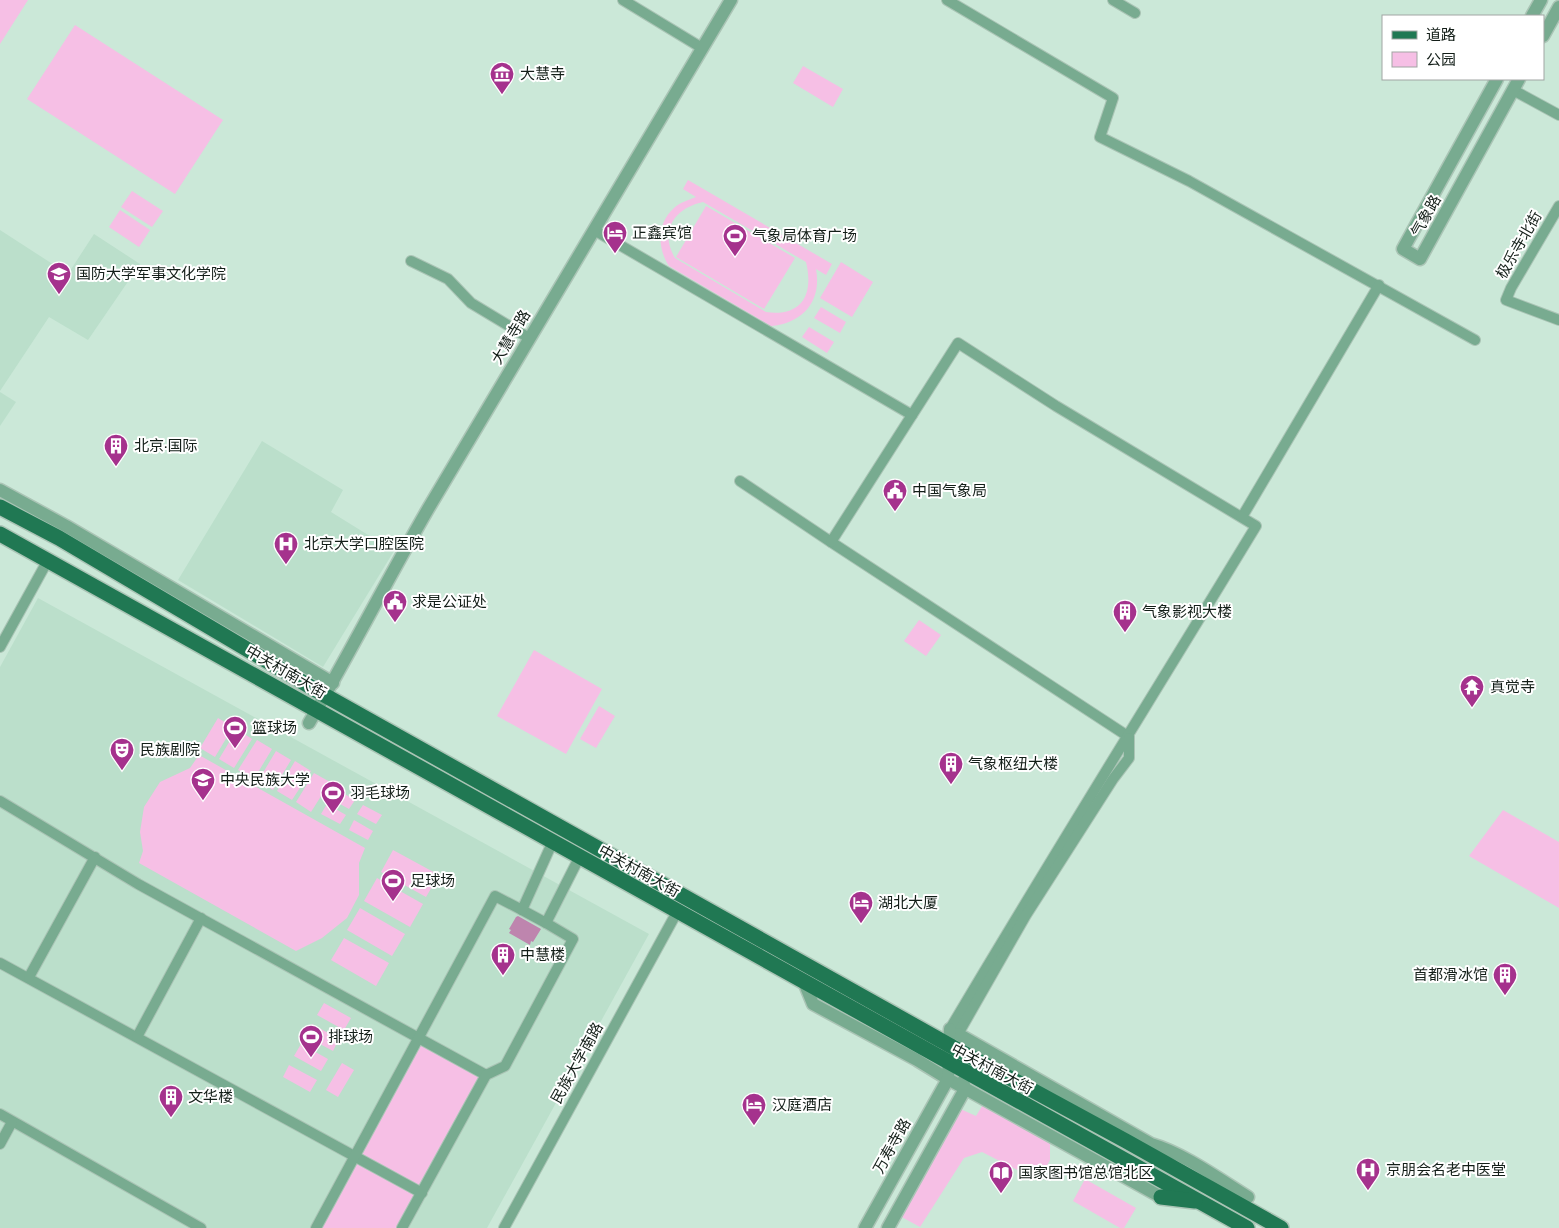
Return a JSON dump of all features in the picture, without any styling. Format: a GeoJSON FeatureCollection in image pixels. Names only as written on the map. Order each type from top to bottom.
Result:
{"type":"FeatureCollection","features":[{"type":"Feature","properties":{"kind":"main road","name":"中关村南大街"},"geometry":{"type":"LineString","coordinates":[[0,507],[59,538],[954,1040],[1126,1141],[1275,1225]]}},
{"type":"Feature","properties":{"kind":"main road","name":"中关村南大街"},"geometry":{"type":"LineString","coordinates":[[0,534],[1247,1228]]}},
{"type":"Feature","properties":{"kind":"main road"},"geometry":{"type":"LineString","coordinates":[[1126,1141],[1151,1144]]}},
{"type":"Feature","properties":{"kind":"main road"},"geometry":{"type":"LineString","coordinates":[[1162,1197],[1200,1201]]}},
{"type":"Feature","properties":{"kind":"main road"},"geometry":{"type":"LineString","coordinates":[[1248,1197],[1275,1225]]}},
{"type":"Feature","properties":{"kind":"street"},"geometry":{"type":"LineString","coordinates":[[623,0],[702,48]]}},
{"type":"Feature","properties":{"kind":"street","name":"大慧寺路"},"geometry":{"type":"LineString","coordinates":[[309,724],[386,581],[731,0]]}},
{"type":"Feature","properties":{"kind":"street"},"geometry":{"type":"LineString","coordinates":[[947,0],[964,4],[1113,98],[1100,136],[1189,181],[1475,340]]}},
{"type":"Feature","properties":{"kind":"street"},"geometry":{"type":"LineString","coordinates":[[1113,0],[1135,13]]}},
{"type":"Feature","properties":{"kind":"street"},"geometry":{"type":"LineString","coordinates":[[1533,15],[1541,0]]}},
{"type":"Feature","properties":{"kind":"street"},"geometry":{"type":"LineString","coordinates":[[1544,34],[1559,7]]}},
{"type":"Feature","properties":{"kind":"street","name":"气象路"},"geometry":{"type":"LineString","coordinates":[[1496,80],[1403,248],[1420,259],[1518,80]]}},
{"type":"Feature","properties":{"kind":"street"},"geometry":{"type":"LineString","coordinates":[[1513,90],[1559,115]]}},
{"type":"Feature","properties":{"kind":"street"},"geometry":{"type":"LineString","coordinates":[[1450,163],[1468,173]]}},
{"type":"Feature","properties":{"kind":"street","name":"极乐寺北街"},"geometry":{"type":"LineString","coordinates":[[1559,206],[1511,288],[1506,300],[1559,320]]}},
{"type":"Feature","properties":{"kind":"street"},"geometry":{"type":"LineString","coordinates":[[594,230],[912,415]]}},
{"type":"Feature","properties":{"kind":"street"},"geometry":{"type":"LineString","coordinates":[[411,261],[448,279],[471,304],[530,338]]}},
{"type":"Feature","properties":{"kind":"street"},"geometry":{"type":"LineString","coordinates":[[1242,517],[1379,285]]}},
{"type":"Feature","properties":{"kind":"street"},"geometry":{"type":"LineString","coordinates":[[831,542],[958,343],[1056,406],[1256,526],[1020,912],[954,1040],[955,1066],[965,1089],[888,1228]]}},
{"type":"Feature","properties":{"kind":"street"},"geometry":{"type":"LineString","coordinates":[[740,481],[1129,736]]}},
{"type":"Feature","properties":{"kind":"street","name":"中关村南大街"},"geometry":{"type":"LineString","coordinates":[[0,490],[75,531],[329,690]]}},
{"type":"Feature","properties":{"kind":"street"},"geometry":{"type":"LineString","coordinates":[[0,647],[48,560]]}},
{"type":"Feature","properties":{"kind":"street"},"geometry":{"type":"LineString","coordinates":[[0,801],[138,884],[486,1075]]}},
{"type":"Feature","properties":{"kind":"street"},"geometry":{"type":"LineString","coordinates":[[522,910],[553,841]]}},
{"type":"Feature","properties":{"kind":"street"},"geometry":{"type":"LineString","coordinates":[[546,923],[580,856]]}},
{"type":"Feature","properties":{"kind":"street"},"geometry":{"type":"LineString","coordinates":[[29,977],[95,858]]}},
{"type":"Feature","properties":{"kind":"street"},"geometry":{"type":"LineString","coordinates":[[316,1228],[356,1157],[495,896],[574,939],[505,1066],[486,1075],[402,1228]]}},
{"type":"Feature","properties":{"kind":"street","name":"民族大学南路"},"geometry":{"type":"LineString","coordinates":[[504,1228],[677,912]]}},
{"type":"Feature","properties":{"kind":"street"},"geometry":{"type":"LineString","coordinates":[[137,1037],[201,918]]}},
{"type":"Feature","properties":{"kind":"street"},"geometry":{"type":"LineString","coordinates":[[0,963],[29,977],[422,1193]]}},
{"type":"Feature","properties":{"kind":"street","name":"中关村南大街"},"geometry":{"type":"LineString","coordinates":[[804,982],[813,1004],[1162,1197]]}},
{"type":"Feature","properties":{"kind":"street","name":"中关村南大街"},"geometry":{"type":"LineString","coordinates":[[954,1040],[1151,1144],[1162,1147],[1248,1197]]}},
{"type":"Feature","properties":{"kind":"street"},"geometry":{"type":"LineString","coordinates":[[948,1079],[955,1066]]}},
{"type":"Feature","properties":{"kind":"street","name":"万寿寺路"},"geometry":{"type":"LineString","coordinates":[[864,1228],[948,1079]]}},
{"type":"Feature","properties":{"kind":"street"},"geometry":{"type":"LineString","coordinates":[[0,1114],[201,1228]]}},
{"type":"Feature","properties":{"kind":"street"},"geometry":{"type":"LineString","coordinates":[[0,1144],[12,1122]]}},
{"type":"Feature","properties":{"kind":"shaded area","name":"国防大学军事文化学院"},"geometry":{"type":"Polygon","coordinates":[[[0,230],[68,274],[94,234],[140,264],[88,340],[49,317],[0,391],[0,230]]]}},
{"type":"Feature","properties":{"kind":"shaded area"},"geometry":{"type":"Polygon","coordinates":[[[0,392],[16,402],[0,426],[0,392]]]}},
{"type":"Feature","properties":{"kind":"shaded area","name":"北京大学口腔医院"},"geometry":{"type":"Polygon","coordinates":[[[262,441],[343,490],[331,512],[394,551],[323,667],[178,580],[262,441]]]}},
{"type":"Feature","properties":{"kind":"shaded area","name":"中央民族大学"},"geometry":{"type":"Polygon","coordinates":[[[38,598],[649,934],[487,1228],[0,1228],[0,667],[38,598]]]}},
{"type":"Feature","properties":{"kind":"shaded area"},"geometry":{"type":"Polygon","coordinates":[[[518,916],[541,929],[530,945],[509,933],[511,930],[509,929],[518,916]]]}},
{"type":"Feature","properties":{"kind":"green space"},"geometry":{"type":"Polygon","coordinates":[[[0,0],[28,0],[0,44],[0,0]]]}},
{"type":"Feature","properties":{"kind":"green space"},"geometry":{"type":"Polygon","coordinates":[[[75,25],[223,120],[175,194],[27,99],[75,25]]]}},
{"type":"Feature","properties":{"kind":"green space"},"geometry":{"type":"Polygon","coordinates":[[[803,66],[843,89],[833,107],[793,83],[803,66]]]}},
{"type":"Feature","properties":{"kind":"green space"},"geometry":{"type":"Polygon","coordinates":[[[688,180],[832,264],[826,275],[816,269],[816,291],[808,308],[801,315],[782,324],[771,326],[669,266],[661,244],[664,221],[676,206],[696,197],[683,189],[688,180]],[[703,202],[684,210],[672,222],[669,230],[670,248],[675,258],[766,312],[778,313],[789,311],[803,301],[808,284],[806,262],[703,202]]]}},
{"type":"Feature","properties":{"kind":"green space"},"geometry":{"type":"Polygon","coordinates":[[[132,191],[163,211],[152,227],[121,207],[132,191]]]}},
{"type":"Feature","properties":{"kind":"green space","name":"气象局体育广场"},"geometry":{"type":"Polygon","coordinates":[[[706,206],[795,258],[764,309],[676,257],[706,206]]]}},
{"type":"Feature","properties":{"kind":"green space"},"geometry":{"type":"Polygon","coordinates":[[[120,210],[150,230],[139,247],[109,227],[120,210]]]}},
{"type":"Feature","properties":{"kind":"green space"},"geometry":{"type":"Polygon","coordinates":[[[841,262],[873,282],[852,317],[820,298],[841,262]]]}},
{"type":"Feature","properties":{"kind":"green space"},"geometry":{"type":"Polygon","coordinates":[[[821,307],[846,322],[840,333],[814,318],[821,307]]]}},
{"type":"Feature","properties":{"kind":"green space"},"geometry":{"type":"Polygon","coordinates":[[[809,327],[834,342],[827,353],[802,337],[809,327]]]}},
{"type":"Feature","properties":{"kind":"green space"},"geometry":{"type":"Polygon","coordinates":[[[919,620],[941,635],[926,656],[904,641],[919,620]]]}},
{"type":"Feature","properties":{"kind":"green space"},"geometry":{"type":"Polygon","coordinates":[[[534,650],[602,689],[566,754],[497,716],[534,650]]]}},
{"type":"Feature","properties":{"kind":"green space"},"geometry":{"type":"Polygon","coordinates":[[[599,706],[615,716],[596,748],[580,739],[599,706]]]}},
{"type":"Feature","properties":{"kind":"green space","name":"篮球场"},"geometry":{"type":"Polygon","coordinates":[[[218,718],[233,727],[215,757],[200,748],[218,718]]]}},
{"type":"Feature","properties":{"kind":"green space","name":"篮球场"},"geometry":{"type":"Polygon","coordinates":[[[237,729],[252,739],[234,768],[219,759],[237,729]]]}},
{"type":"Feature","properties":{"kind":"green space","name":"篮球场"},"geometry":{"type":"Polygon","coordinates":[[[257,740],[272,749],[254,779],[238,770],[257,740]]]}},
{"type":"Feature","properties":{"kind":"green space","name":"篮球场"},"geometry":{"type":"Polygon","coordinates":[[[276,751],[291,760],[273,790],[258,781],[276,751]]]}},
{"type":"Feature","properties":{"kind":"green space"},"geometry":{"type":"Polygon","coordinates":[[[199,755],[365,848],[359,863],[359,895],[347,918],[322,938],[296,951],[139,863],[143,851],[140,832],[144,807],[160,782],[190,768],[199,755]]]}},
{"type":"Feature","properties":{"kind":"green space","name":"篮球场"},"geometry":{"type":"Polygon","coordinates":[[[295,761],[311,771],[292,800],[277,791],[295,761]]]}},
{"type":"Feature","properties":{"kind":"green space","name":"篮球场"},"geometry":{"type":"Polygon","coordinates":[[[314,773],[330,782],[311,812],[296,802],[314,773]]]}},
{"type":"Feature","properties":{"kind":"green space","name":"羽毛球场"},"geometry":{"type":"Polygon","coordinates":[[[336,789],[355,800],[349,809],[331,799],[336,789]]]}},
{"type":"Feature","properties":{"kind":"green space","name":"羽毛球场"},"geometry":{"type":"Polygon","coordinates":[[[327,804],[346,815],[340,824],[321,814],[327,804]]]}},
{"type":"Feature","properties":{"kind":"green space","name":"羽毛球场"},"geometry":{"type":"Polygon","coordinates":[[[363,805],[382,815],[376,824],[357,814],[363,805]]]}},
{"type":"Feature","properties":{"kind":"green space"},"geometry":{"type":"Polygon","coordinates":[[[1503,810],[1559,842],[1559,908],[1469,856],[1503,810]]]}},
{"type":"Feature","properties":{"kind":"green space","name":"羽毛球场"},"geometry":{"type":"Polygon","coordinates":[[[354,820],[373,831],[368,840],[349,830],[354,820]]]}},
{"type":"Feature","properties":{"kind":"green space","name":"足球场"},"geometry":{"type":"Polygon","coordinates":[[[393,850],[439,875],[426,897],[381,872],[393,850]]]}},
{"type":"Feature","properties":{"kind":"green space","name":"足球场"},"geometry":{"type":"Polygon","coordinates":[[[377,878],[423,904],[410,927],[364,901],[377,878]]]}},
{"type":"Feature","properties":{"kind":"green space","name":"足球场"},"geometry":{"type":"Polygon","coordinates":[[[360,908],[405,934],[392,956],[347,930],[360,908]]]}},
{"type":"Feature","properties":{"kind":"green space"},"geometry":{"type":"Polygon","coordinates":[[[344,938],[389,963],[376,986],[331,960],[344,938]]]}},
{"type":"Feature","properties":{"kind":"green space","name":"排球场"},"geometry":{"type":"Polygon","coordinates":[[[324,1003],[351,1018],[344,1030],[317,1015],[324,1003]]]}},
{"type":"Feature","properties":{"kind":"green space","name":"排球场"},"geometry":{"type":"Polygon","coordinates":[[[312,1024],[339,1039],[333,1051],[305,1036],[312,1024]]]}},
{"type":"Feature","properties":{"kind":"green space"},"geometry":{"type":"Polygon","coordinates":[[[419,1038],[486,1075],[402,1228],[316,1228],[419,1038]]]}},
{"type":"Feature","properties":{"kind":"green space","name":"排球场"},"geometry":{"type":"Polygon","coordinates":[[[301,1044],[328,1059],[321,1071],[294,1056],[301,1044]]]}},
{"type":"Feature","properties":{"kind":"green space","name":"排球场"},"geometry":{"type":"Polygon","coordinates":[[[342,1063],[354,1070],[338,1097],[326,1090],[342,1063]]]}},
{"type":"Feature","properties":{"kind":"green space","name":"排球场"},"geometry":{"type":"Polygon","coordinates":[[[289,1065],[317,1080],[310,1092],[283,1077],[289,1065]]]}},
{"type":"Feature","properties":{"kind":"green space"},"geometry":{"type":"Polygon","coordinates":[[[984,1103],[1050,1139],[1050,1160],[1039,1181],[982,1152],[964,1158],[920,1227],[898,1215],[958,1108],[976,1116],[984,1103]]]}},
{"type":"Feature","properties":{"kind":"green space"},"geometry":{"type":"Polygon","coordinates":[[[1085,1179],[1136,1208],[1124,1228],[1120,1228],[1073,1201],[1085,1179]]]}},
{"type":"Feature","properties":{"kind":"place","name":"大慧寺"},"geometry":{"type":"Point","coordinates":[502,95]}},
{"type":"Feature","properties":{"kind":"place","name":"正鑫宾馆"},"geometry":{"type":"Point","coordinates":[615,254]}},
{"type":"Feature","properties":{"kind":"place","name":"气象局体育广场"},"geometry":{"type":"Point","coordinates":[735,257]}},
{"type":"Feature","properties":{"kind":"place","name":"国防大学军事文化学院"},"geometry":{"type":"Point","coordinates":[59,295]}},
{"type":"Feature","properties":{"kind":"place","name":"北京·国际"},"geometry":{"type":"Point","coordinates":[116,467]}},
{"type":"Feature","properties":{"kind":"place","name":"中国气象局"},"geometry":{"type":"Point","coordinates":[895,512]}},
{"type":"Feature","properties":{"kind":"place","name":"北京大学口腔医院"},"geometry":{"type":"Point","coordinates":[286,565]}},
{"type":"Feature","properties":{"kind":"place","name":"求是公证处"},"geometry":{"type":"Point","coordinates":[395,623]}},
{"type":"Feature","properties":{"kind":"place","name":"气象影视大楼"},"geometry":{"type":"Point","coordinates":[1125,633]}},
{"type":"Feature","properties":{"kind":"place","name":"真觉寺"},"geometry":{"type":"Point","coordinates":[1472,708]}},
{"type":"Feature","properties":{"kind":"place","name":"篮球场"},"geometry":{"type":"Point","coordinates":[235,749]}},
{"type":"Feature","properties":{"kind":"place","name":"民族剧院"},"geometry":{"type":"Point","coordinates":[122,771]}},
{"type":"Feature","properties":{"kind":"place","name":"气象枢纽大楼"},"geometry":{"type":"Point","coordinates":[951,785]}},
{"type":"Feature","properties":{"kind":"place","name":"中央民族大学"},"geometry":{"type":"Point","coordinates":[203,801]}},
{"type":"Feature","properties":{"kind":"place","name":"羽毛球场"},"geometry":{"type":"Point","coordinates":[333,814]}},
{"type":"Feature","properties":{"kind":"place","name":"足球场"},"geometry":{"type":"Point","coordinates":[393,902]}},
{"type":"Feature","properties":{"kind":"place","name":"湖北大厦"},"geometry":{"type":"Point","coordinates":[861,924]}},
{"type":"Feature","properties":{"kind":"place","name":"中慧楼"},"geometry":{"type":"Point","coordinates":[503,976]}},
{"type":"Feature","properties":{"kind":"place","name":"首都滑冰馆"},"geometry":{"type":"Point","coordinates":[1505,996]}},
{"type":"Feature","properties":{"kind":"place","name":"排球场"},"geometry":{"type":"Point","coordinates":[311,1058]}},
{"type":"Feature","properties":{"kind":"place","name":"文华楼"},"geometry":{"type":"Point","coordinates":[171,1118]}},
{"type":"Feature","properties":{"kind":"place","name":"汉庭酒店"},"geometry":{"type":"Point","coordinates":[754,1126]}},
{"type":"Feature","properties":{"kind":"place","name":"京朋会名老中医堂"},"geometry":{"type":"Point","coordinates":[1368,1191]}},
{"type":"Feature","properties":{"kind":"place","name":"国家图书馆总馆北区"},"geometry":{"type":"Point","coordinates":[1001,1194]}}]}
